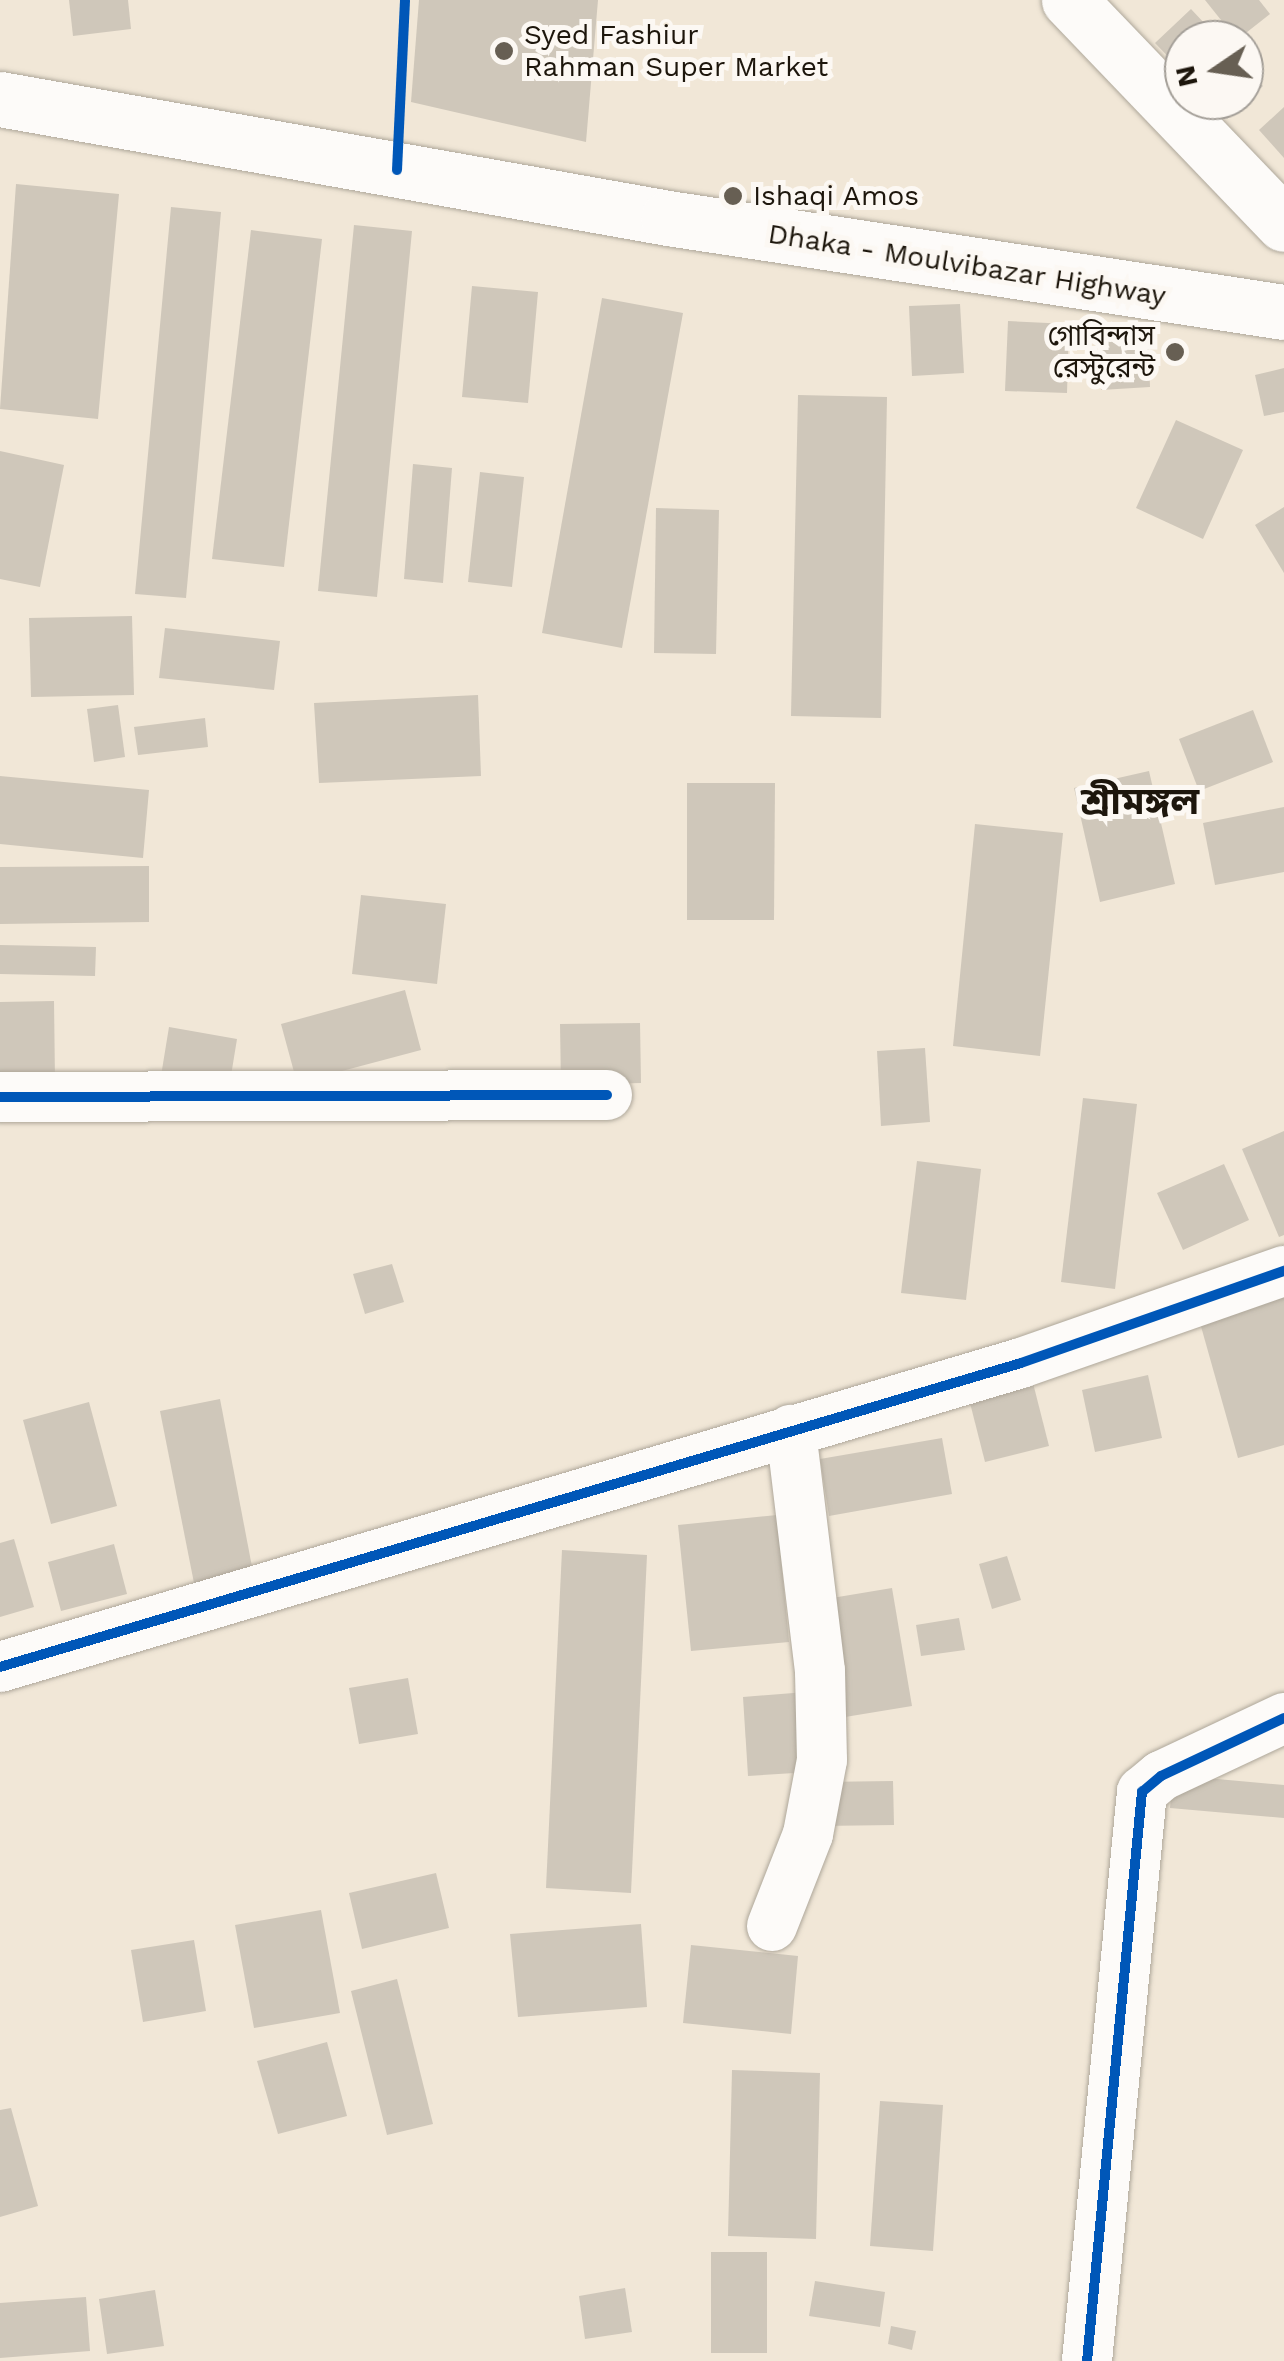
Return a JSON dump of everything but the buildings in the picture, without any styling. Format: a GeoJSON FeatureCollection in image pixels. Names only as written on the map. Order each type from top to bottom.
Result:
{"type":"FeatureCollection","features":[{"type":"Feature","properties":{"kind":"main road"},"geometry":{"type":"LineString","coordinates":[[1069,0],[1284,224]]}},
{"type":"Feature","properties":{"kind":"main road","name":"Dhaka - Moulvibazar Highway"},"geometry":{"type":"LineString","coordinates":[[0,99],[668,218],[1284,312]]}},
{"type":"Feature","properties":{"kind":"street"},"geometry":{"type":"LineString","coordinates":[[0,1096],[606,1095]]}},
{"type":"Feature","properties":{"kind":"street"},"geometry":{"type":"LineString","coordinates":[[0,1667],[1021,1363],[1284,1271]]}},
{"type":"Feature","properties":{"kind":"street"},"geometry":{"type":"LineString","coordinates":[[772,1926],[808,1834],[822,1760],[820,1670],[791,1430]]}},
{"type":"Feature","properties":{"kind":"street"},"geometry":{"type":"LineString","coordinates":[[1087,2361],[1142,1792],[1161,1776],[1284,1718]]}},
{"type":"Feature","properties":{"kind":"cycle path"},"geometry":{"type":"LineString","coordinates":[[397,170],[405,0]]}},
{"type":"Feature","properties":{"kind":"cycle path"},"geometry":{"type":"LineString","coordinates":[[0,1097],[607,1095]]}},
{"type":"Feature","properties":{"kind":"cycle path"},"geometry":{"type":"LineString","coordinates":[[0,1667],[1021,1363],[1284,1271]]}},
{"type":"Feature","properties":{"kind":"cycle path"},"geometry":{"type":"LineString","coordinates":[[1087,2361],[1142,1792],[1161,1776],[1284,1718]]}},
{"type":"Feature","properties":{"kind":"place","name":"Syed Fashiur Rahman Super Market"},"geometry":{"type":"Point","coordinates":[504,51]}},
{"type":"Feature","properties":{"kind":"place","name":"Ishaqi Amos"},"geometry":{"type":"Point","coordinates":[733,196]}},
{"type":"Feature","properties":{"kind":"place","name":"গোবিন্দাস রেস্টুরেন্ট"},"geometry":{"type":"Point","coordinates":[1175,352]}},
{"type":"Feature","properties":{"kind":"district","name":"শ্রীমঙ্গল"},"geometry":{"type":"Point","coordinates":[1140,802]}}]}
